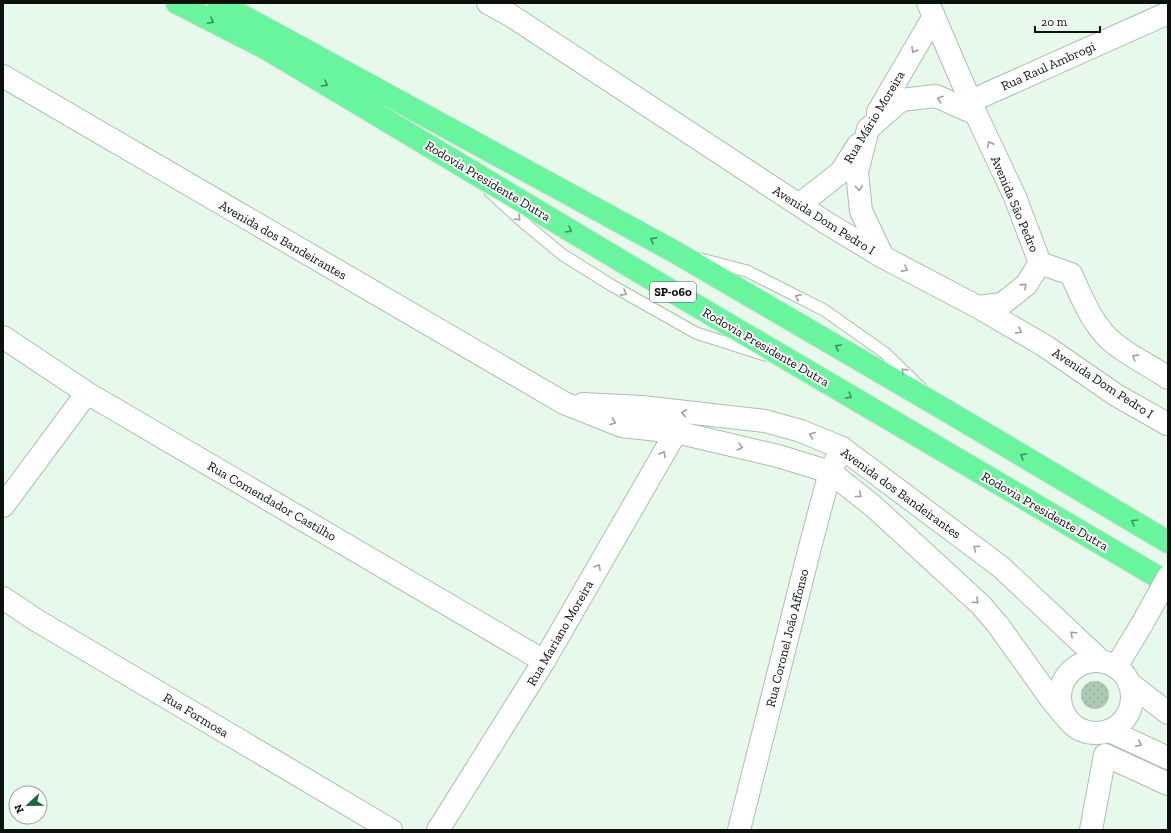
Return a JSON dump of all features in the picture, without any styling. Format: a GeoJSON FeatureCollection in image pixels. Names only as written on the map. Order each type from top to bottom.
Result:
{"type":"FeatureCollection","features":[{"type":"Feature","properties":{"kind":"highway","name":"Rodovia Presidente Dutra"},"geometry":{"type":"LineString","coordinates":[[177,3],[267,49],[800,367],[1168,583]]}},
{"type":"Feature","properties":{"kind":"highway","name":"Rodovia Presidente Dutra"},"geometry":{"type":"LineString","coordinates":[[219,3],[675,252],[1168,542]]}},
{"type":"Feature","properties":{"kind":"main road","name":"Avenida Dom Pedro I"},"geometry":{"type":"LineString","coordinates":[[488,3],[512,9],[799,205],[883,258],[978,307],[1045,346],[1116,395],[1168,424]]}},
{"type":"Feature","properties":{"kind":"main road","name":"Rua Mário Moreira"},"geometry":{"type":"LineString","coordinates":[[799,205],[841,172],[868,129],[931,10]]}},
{"type":"Feature","properties":{"kind":"main road","name":"Avenida São Pedro"},"geometry":{"type":"LineString","coordinates":[[931,10],[973,107],[1015,197],[1040,263],[1071,274],[1088,310],[1102,332],[1114,344],[1168,378]]}},
{"type":"Feature","properties":{"kind":"main road","name":"Rua Raul Ambrogi"},"geometry":{"type":"LineString","coordinates":[[973,107],[1168,13]]}},
{"type":"Feature","properties":{"kind":"main road","name":"Avenida dos Bandeirantes"},"geometry":{"type":"LineString","coordinates":[[3,76],[564,403],[622,426],[676,432],[778,456],[830,472],[873,506],[981,605],[998,625],[1050,699],[1064,715]]}},
{"type":"Feature","properties":{"kind":"main road"},"geometry":{"type":"LineString","coordinates":[[883,258],[861,211],[857,172],[868,129],[901,100],[936,96],[973,107]]}},
{"type":"Feature","properties":{"kind":"main road"},"geometry":{"type":"LineString","coordinates":[[978,307],[1002,304],[1026,285],[1040,263]]}},
{"type":"Feature","properties":{"kind":"main road","name":"Rua Comendador Castilho"},"geometry":{"type":"LineString","coordinates":[[3,336],[87,393],[544,661]]}},
{"type":"Feature","properties":{"kind":"main road"},"geometry":{"type":"LineString","coordinates":[[3,506],[87,393]]}},
{"type":"Feature","properties":{"kind":"main road","name":"Avenida dos Bandeirantes"},"geometry":{"type":"LineString","coordinates":[[564,403],[642,407],[765,421],[801,431],[842,448],[1001,567],[1116,670],[1168,713]]}},
{"type":"Feature","properties":{"kind":"main road","name":"Rua Mariano Moreira"},"geometry":{"type":"LineString","coordinates":[[438,830],[544,661],[676,432]]}},
{"type":"Feature","properties":{"kind":"main road","name":"Rua Coronel João Affonso"},"geometry":{"type":"LineString","coordinates":[[739,830],[830,472],[842,448]]}},
{"type":"Feature","properties":{"kind":"main road"},"geometry":{"type":"LineString","coordinates":[[1116,670],[1168,577]]}},
{"type":"Feature","properties":{"kind":"main road","name":"Rua Formosa"},"geometry":{"type":"LineString","coordinates":[[3,598],[36,620],[391,830]]}},
{"type":"Feature","properties":{"kind":"main road"},"geometry":{"type":"LineString","coordinates":[[1090,661],[1116,670],[1132,694],[1131,705],[1127,716],[1120,725],[1110,731],[1089,733],[1079,730],[1070,724],[1064,715],[1060,704],[1059,692],[1063,681],[1069,672],[1079,665],[1090,661]]}},
{"type":"Feature","properties":{"kind":"main road"},"geometry":{"type":"LineString","coordinates":[[1110,731],[1168,758]]}},
{"type":"Feature","properties":{"kind":"main road"},"geometry":{"type":"LineString","coordinates":[[1091,830],[1105,755],[1168,784]]}},
{"type":"Feature","properties":{"kind":"green space"},"geometry":{"type":"Polygon","coordinates":[[[1095,681],[1105,685],[1109,695],[1105,705],[1095,709],[1085,705],[1081,695],[1085,685],[1095,681]]]}}]}
